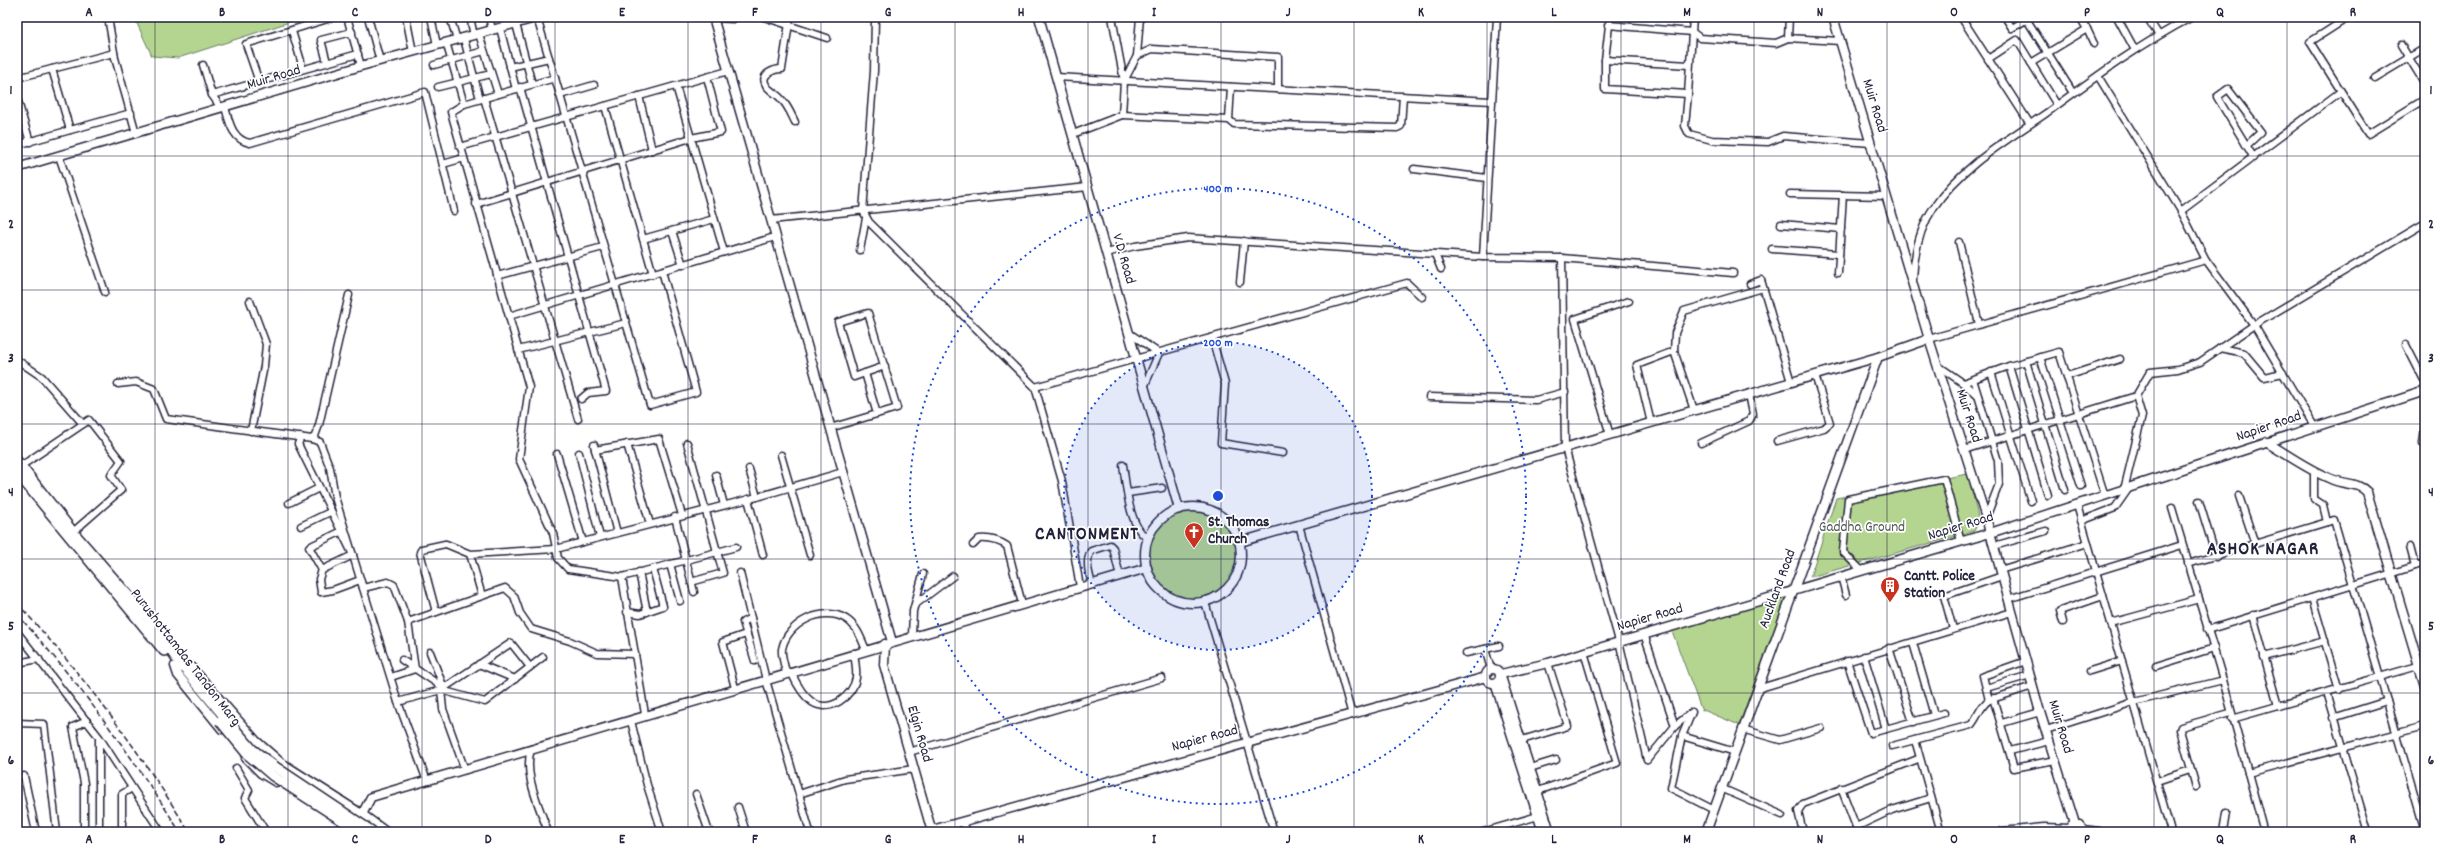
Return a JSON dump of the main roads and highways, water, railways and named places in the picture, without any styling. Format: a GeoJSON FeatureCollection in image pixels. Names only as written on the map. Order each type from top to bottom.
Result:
{"type":"FeatureCollection","features":[{"type":"Feature","properties":{"kind":"main road"},"geometry":{"type":"LineString","coordinates":[[18,467],[147,617],[177,663],[223,720],[247,754],[262,767],[357,831]]}},
{"type":"Feature","properties":{"kind":"main road","name":"Purushottamdas Tandon Marg"},"geometry":{"type":"LineString","coordinates":[[18,467],[177,663]]}},
{"type":"Feature","properties":{"kind":"main road"},"geometry":{"type":"LineString","coordinates":[[223,720],[252,749],[277,768],[372,832]]}},
{"type":"Feature","properties":{"kind":"railway"},"geometry":{"type":"LineString","coordinates":[[17,603],[64,657],[109,713],[150,771],[189,832]]}},
{"type":"Feature","properties":{"kind":"railway"},"geometry":{"type":"LineString","coordinates":[[17,614],[83,693],[143,775],[180,832]]}},
{"type":"Feature","properties":{"kind":"place","name":"St. Thomas Church"},"geometry":{"type":"Point","coordinates":[1194,549]}},
{"type":"Feature","properties":{"kind":"place","name":"Cantt. Police Station"},"geometry":{"type":"Point","coordinates":[1890,603]}},
{"type":"Feature","properties":{"kind":"district","name":"CANTONMENT"},"geometry":{"type":"Point","coordinates":[1087,535]}},
{"type":"Feature","properties":{"kind":"district","name":"ASHOK NAGAR"},"geometry":{"type":"Point","coordinates":[2263,550]}},
{"type":"Feature","properties":{"kind":"park label","name":"Gaddha Ground"},"geometry":{"type":"Point","coordinates":[1862,528]}}]}
